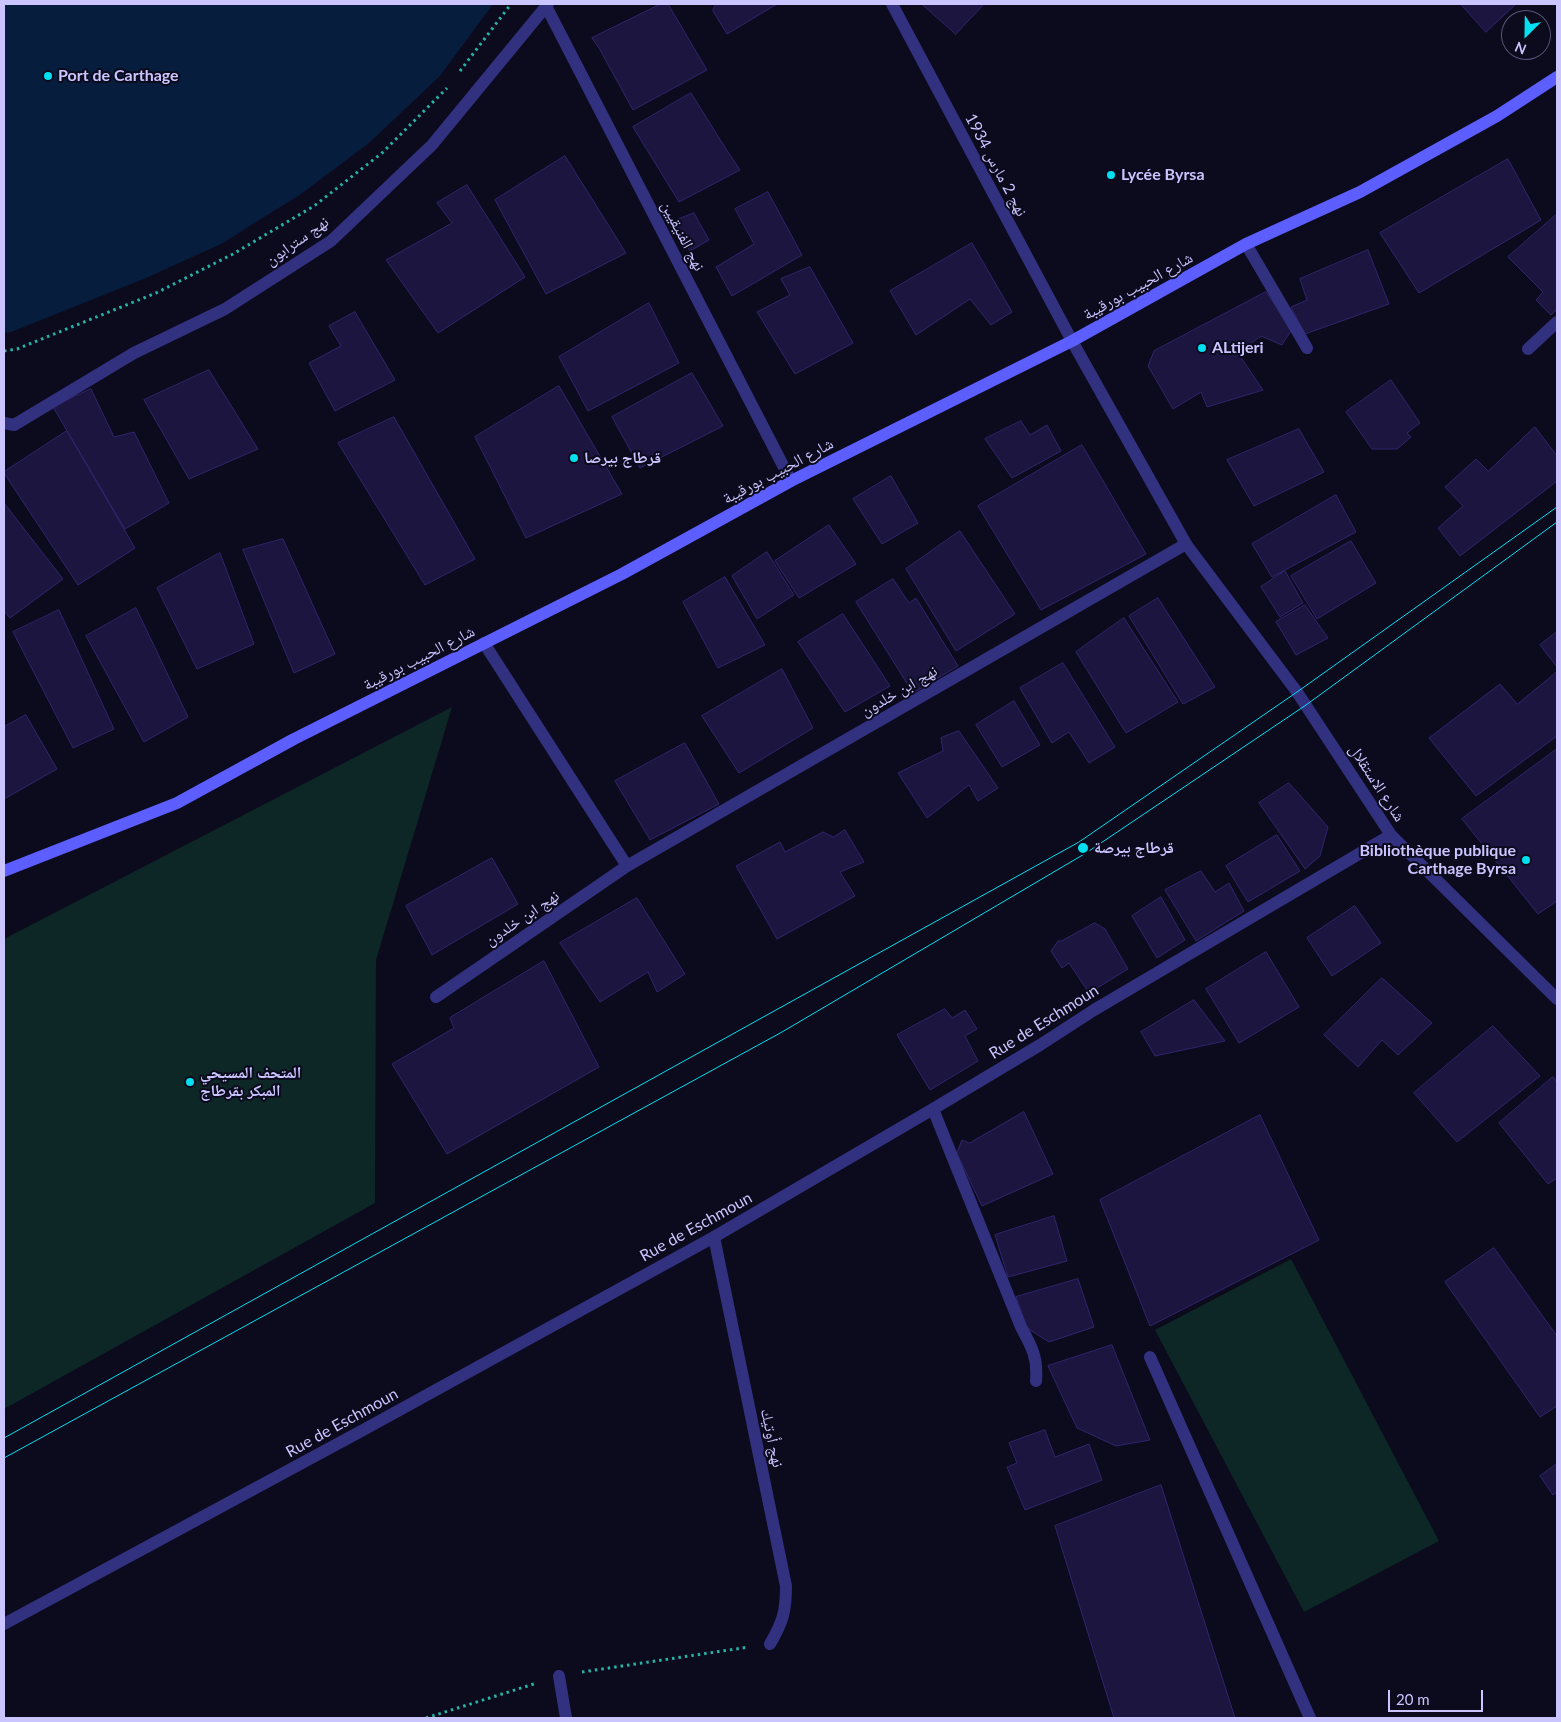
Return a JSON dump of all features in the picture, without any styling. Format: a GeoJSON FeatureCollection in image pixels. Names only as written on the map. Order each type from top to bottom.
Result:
{"type":"FeatureCollection","features":[{"type":"Feature","properties":{"kind":"main road","name":"شارع الحبيب بورقيبة"},"geometry":{"type":"LineString","coordinates":[[4,871],[177,803],[294,739],[622,574],[791,481],[1072,341],[1246,244],[1360,192],[1497,116],[1557,77]]}},
{"type":"Feature","properties":{"kind":"street","name":"نهج 2 مارس 1934"},"geometry":{"type":"LineString","coordinates":[[892,4],[1072,341],[1186,544]]}},
{"type":"Feature","properties":{"kind":"street","name":"نهج سترابون"},"geometry":{"type":"LineString","coordinates":[[4,434],[9,424],[134,353],[225,309],[331,241],[432,145],[547,5]]}},
{"type":"Feature","properties":{"kind":"street","name":"نهج الفنيقيين"},"geometry":{"type":"LineString","coordinates":[[547,5],[791,481]]}},
{"type":"Feature","properties":{"kind":"street"},"geometry":{"type":"LineString","coordinates":[[1246,244],[1307,348]]}},
{"type":"Feature","properties":{"kind":"street"},"geometry":{"type":"LineString","coordinates":[[1528,349],[1557,322]]}},
{"type":"Feature","properties":{"kind":"street","name":"شارع الاستقلال"},"geometry":{"type":"LineString","coordinates":[[1186,544],[1306,705],[1390,835],[1557,999]]}},
{"type":"Feature","properties":{"kind":"street","name":"نهج ابن خلدون"},"geometry":{"type":"LineString","coordinates":[[436,997],[627,866],[1186,544]]}},
{"type":"Feature","properties":{"kind":"street"},"geometry":{"type":"LineString","coordinates":[[484,643],[627,866]]}},
{"type":"Feature","properties":{"kind":"street","name":"Rue de Eschmoun"},"geometry":{"type":"LineString","coordinates":[[4,1624],[714,1237],[933,1109],[1102,1005],[1390,835]]}},
{"type":"Feature","properties":{"kind":"street"},"geometry":{"type":"LineString","coordinates":[[933,1109],[1021,1327],[1035,1354],[1038,1369],[1036,1382]]}},
{"type":"Feature","properties":{"kind":"street","name":"نهج أوتيك"},"geometry":{"type":"LineString","coordinates":[[714,1237],[786,1586],[786,1607],[780,1627],[770,1644]]}},
{"type":"Feature","properties":{"kind":"street"},"geometry":{"type":"LineString","coordinates":[[1150,1357],[1310,1718]]}},
{"type":"Feature","properties":{"kind":"street"},"geometry":{"type":"LineString","coordinates":[[559,1676],[566,1718]]}},
{"type":"Feature","properties":{"kind":"path"},"geometry":{"type":"LineString","coordinates":[[457,75],[511,4]]}},
{"type":"Feature","properties":{"kind":"path"},"geometry":{"type":"LineString","coordinates":[[4,351],[17,349],[156,293],[233,254],[314,206],[382,153],[451,83]]}},
{"type":"Feature","properties":{"kind":"path"},"geometry":{"type":"LineString","coordinates":[[426,1718],[559,1676],[770,1644]]}},
{"type":"Feature","properties":{"kind":"green space","name":"المتحف المسيحي المبكر بقرطاج"},"geometry":{"type":"Polygon","coordinates":[[[452,707],[376,960],[375,1203],[4,1409],[4,939],[452,707]]]}},
{"type":"Feature","properties":{"kind":"green space"},"geometry":{"type":"Polygon","coordinates":[[[1291,1259],[1439,1541],[1304,1612],[1155,1330],[1291,1259]]]}},
{"type":"Feature","properties":{"kind":"water"},"geometry":{"type":"Polygon","coordinates":[[[4,4],[493,4],[440,76],[369,143],[301,194],[221,244],[146,278],[11,332],[4,333],[4,4]]]}},
{"type":"Feature","properties":{"kind":"building"},"geometry":{"type":"Polygon","coordinates":[[[661,4],[668,4],[707,70],[633,110],[592,38],[661,4]]]}},
{"type":"Feature","properties":{"kind":"building"},"geometry":{"type":"Polygon","coordinates":[[[716,4],[777,4],[727,34],[713,11],[716,4]]]}},
{"type":"Feature","properties":{"kind":"building"},"geometry":{"type":"Polygon","coordinates":[[[922,4],[984,4],[956,34],[922,4]]]}},
{"type":"Feature","properties":{"kind":"building"},"geometry":{"type":"Polygon","coordinates":[[[1461,4],[1516,4],[1510,10],[1501,10],[1501,18],[1486,32],[1461,4]]]}},
{"type":"Feature","properties":{"kind":"building"},"geometry":{"type":"Polygon","coordinates":[[[691,93],[740,170],[679,202],[633,127],[691,93]]]}},
{"type":"Feature","properties":{"kind":"building"},"geometry":{"type":"Polygon","coordinates":[[[565,156],[626,253],[546,294],[495,200],[565,156]]]}},
{"type":"Feature","properties":{"kind":"building"},"geometry":{"type":"Polygon","coordinates":[[[1508,159],[1541,220],[1419,293],[1380,233],[1508,159]]]}},
{"type":"Feature","properties":{"kind":"building"},"geometry":{"type":"Polygon","coordinates":[[[467,185],[525,277],[438,333],[386,260],[452,223],[437,203],[467,185]]]}},
{"type":"Feature","properties":{"kind":"building"},"geometry":{"type":"Polygon","coordinates":[[[768,192],[802,255],[732,296],[716,267],[754,244],[735,209],[768,192]]]}},
{"type":"Feature","properties":{"kind":"building"},"geometry":{"type":"Polygon","coordinates":[[[694,213],[709,240],[690,251],[672,222],[694,213]]]}},
{"type":"Feature","properties":{"kind":"building"},"geometry":{"type":"Polygon","coordinates":[[[1557,214],[1557,309],[1551,315],[1536,300],[1543,292],[1508,257],[1557,214]]]}},
{"type":"Feature","properties":{"kind":"building"},"geometry":{"type":"Polygon","coordinates":[[[972,243],[1012,312],[991,325],[970,299],[916,335],[890,291],[972,243]]]}},
{"type":"Feature","properties":{"kind":"building"},"geometry":{"type":"Polygon","coordinates":[[[1368,250],[1389,304],[1305,334],[1291,307],[1307,300],[1300,279],[1368,250]]]}},
{"type":"Feature","properties":{"kind":"building"},"geometry":{"type":"Polygon","coordinates":[[[810,267],[853,343],[795,374],[757,312],[790,295],[781,279],[810,267]]]}},
{"type":"Feature","properties":{"kind":"building","name":"ALtijeri"},"geometry":{"type":"Polygon","coordinates":[[[1266,292],[1292,329],[1282,345],[1261,336],[1238,353],[1263,390],[1207,407],[1201,392],[1173,409],[1148,366],[1154,351],[1266,292]]]}},
{"type":"Feature","properties":{"kind":"building"},"geometry":{"type":"Polygon","coordinates":[[[649,303],[679,363],[588,411],[559,357],[649,303]]]}},
{"type":"Feature","properties":{"kind":"building"},"geometry":{"type":"Polygon","coordinates":[[[355,312],[395,380],[335,411],[309,363],[341,346],[329,326],[355,312]]]}},
{"type":"Feature","properties":{"kind":"building"},"geometry":{"type":"Polygon","coordinates":[[[209,370],[258,449],[189,479],[144,400],[209,370]]]}},
{"type":"Feature","properties":{"kind":"building"},"geometry":{"type":"Polygon","coordinates":[[[692,373],[723,426],[640,468],[612,417],[692,373]]]}},
{"type":"Feature","properties":{"kind":"building"},"geometry":{"type":"Polygon","coordinates":[[[1391,380],[1420,423],[1407,433],[1411,437],[1397,449],[1372,449],[1346,412],[1391,380]]]}},
{"type":"Feature","properties":{"kind":"building"},"geometry":{"type":"Polygon","coordinates":[[[559,386],[622,494],[526,538],[475,437],[559,386]]]}},
{"type":"Feature","properties":{"kind":"building"},"geometry":{"type":"Polygon","coordinates":[[[91,389],[114,437],[134,432],[169,503],[125,529],[53,407],[91,389]]]}},
{"type":"Feature","properties":{"kind":"building"},"geometry":{"type":"Polygon","coordinates":[[[394,417],[475,559],[425,585],[338,443],[394,417]]]}},
{"type":"Feature","properties":{"kind":"building"},"geometry":{"type":"Polygon","coordinates":[[[1021,421],[1030,435],[1047,425],[1061,451],[1012,478],[985,439],[1021,421]]]}},
{"type":"Feature","properties":{"kind":"building"},"geometry":{"type":"Polygon","coordinates":[[[1535,427],[1557,456],[1557,481],[1460,556],[1438,528],[1463,506],[1445,487],[1476,459],[1488,471],[1535,427]]]}},
{"type":"Feature","properties":{"kind":"building"},"geometry":{"type":"Polygon","coordinates":[[[1299,429],[1324,472],[1254,506],[1227,460],[1299,429]]]}},
{"type":"Feature","properties":{"kind":"building"},"geometry":{"type":"Polygon","coordinates":[[[67,431],[135,548],[78,585],[4,473],[67,431]]]}},
{"type":"Feature","properties":{"kind":"building"},"geometry":{"type":"Polygon","coordinates":[[[1082,445],[1146,554],[1041,610],[978,506],[1082,445]]]}},
{"type":"Feature","properties":{"kind":"building"},"geometry":{"type":"Polygon","coordinates":[[[891,476],[918,523],[882,544],[853,499],[891,476]]]}},
{"type":"Feature","properties":{"kind":"building"},"geometry":{"type":"Polygon","coordinates":[[[1336,495],[1356,532],[1272,577],[1252,544],[1336,495]]]}},
{"type":"Feature","properties":{"kind":"building"},"geometry":{"type":"Polygon","coordinates":[[[4,503],[63,579],[10,618],[4,611],[4,503]]]}},
{"type":"Feature","properties":{"kind":"building"},"geometry":{"type":"Polygon","coordinates":[[[829,525],[856,564],[799,598],[775,561],[829,525]]]}},
{"type":"Feature","properties":{"kind":"building"},"geometry":{"type":"Polygon","coordinates":[[[960,531],[1015,614],[956,651],[906,569],[960,531]]]}},
{"type":"Feature","properties":{"kind":"building"},"geometry":{"type":"Polygon","coordinates":[[[283,539],[335,654],[294,673],[243,550],[283,539]]]}},
{"type":"Feature","properties":{"kind":"building"},"geometry":{"type":"Polygon","coordinates":[[[1351,541],[1376,583],[1317,619],[1291,576],[1351,541]]]}},
{"type":"Feature","properties":{"kind":"building"},"geometry":{"type":"Polygon","coordinates":[[[767,552],[794,595],[757,619],[732,576],[767,552]]]}},
{"type":"Feature","properties":{"kind":"building"},"geometry":{"type":"Polygon","coordinates":[[[220,553],[254,644],[197,669],[157,588],[220,553]]]}},
{"type":"Feature","properties":{"kind":"building"},"geometry":{"type":"Polygon","coordinates":[[[1285,571],[1303,603],[1280,617],[1261,587],[1285,571]]]}},
{"type":"Feature","properties":{"kind":"building"},"geometry":{"type":"Polygon","coordinates":[[[725,577],[765,645],[718,668],[683,602],[725,577]]]}},
{"type":"Feature","properties":{"kind":"building"},"geometry":{"type":"Polygon","coordinates":[[[893,579],[909,603],[916,598],[958,666],[913,693],[856,602],[893,579]]]}},
{"type":"Feature","properties":{"kind":"building"},"geometry":{"type":"Polygon","coordinates":[[[1158,598],[1215,687],[1183,704],[1129,616],[1158,598]]]}},
{"type":"Feature","properties":{"kind":"building"},"geometry":{"type":"Polygon","coordinates":[[[1305,605],[1328,638],[1296,655],[1276,622],[1305,605]]]}},
{"type":"Feature","properties":{"kind":"building"},"geometry":{"type":"Polygon","coordinates":[[[136,608],[188,717],[144,742],[86,636],[136,608]]]}},
{"type":"Feature","properties":{"kind":"building"},"geometry":{"type":"Polygon","coordinates":[[[59,610],[114,729],[73,748],[13,632],[59,610]]]}},
{"type":"Feature","properties":{"kind":"building"},"geometry":{"type":"Polygon","coordinates":[[[843,614],[890,686],[845,712],[798,642],[843,614]]]}},
{"type":"Feature","properties":{"kind":"building"},"geometry":{"type":"Polygon","coordinates":[[[1124,618],[1178,702],[1126,733],[1076,652],[1124,618]]]}},
{"type":"Feature","properties":{"kind":"building"},"geometry":{"type":"Polygon","coordinates":[[[1557,632],[1557,667],[1540,645],[1557,632]]]}},
{"type":"Feature","properties":{"kind":"building"},"geometry":{"type":"Polygon","coordinates":[[[1063,663],[1115,747],[1089,763],[1069,732],[1052,743],[1020,688],[1063,663]]]}},
{"type":"Feature","properties":{"kind":"building"},"geometry":{"type":"Polygon","coordinates":[[[782,669],[813,728],[739,773],[702,716],[782,669]]]}},
{"type":"Feature","properties":{"kind":"building"},"geometry":{"type":"Polygon","coordinates":[[[1557,672],[1557,736],[1476,796],[1429,738],[1500,684],[1517,704],[1557,672]]]}},
{"type":"Feature","properties":{"kind":"building"},"geometry":{"type":"Polygon","coordinates":[[[1014,701],[1040,745],[1002,767],[976,725],[1014,701]]]}},
{"type":"Feature","properties":{"kind":"building"},"geometry":{"type":"Polygon","coordinates":[[[26,715],[57,769],[4,799],[4,727],[26,715]]]}},
{"type":"Feature","properties":{"kind":"building"},"geometry":{"type":"Polygon","coordinates":[[[959,731],[998,788],[978,801],[969,785],[927,818],[898,773],[943,751],[941,738],[959,731]]]}},
{"type":"Feature","properties":{"kind":"building"},"geometry":{"type":"Polygon","coordinates":[[[685,743],[719,804],[650,840],[615,781],[685,743]]]}},
{"type":"Feature","properties":{"kind":"building","name":"Bibliothèque publique Carthage Byrsa"},"geometry":{"type":"Polygon","coordinates":[[[1557,749],[1557,901],[1538,914],[1462,819],[1557,749]]]}},
{"type":"Feature","properties":{"kind":"building"},"geometry":{"type":"Polygon","coordinates":[[[1289,783],[1328,827],[1320,856],[1305,869],[1259,803],[1289,783]]]}},
{"type":"Feature","properties":{"kind":"building"},"geometry":{"type":"Polygon","coordinates":[[[845,830],[864,862],[840,872],[855,896],[777,939],[736,866],[780,842],[785,852],[823,832],[833,837],[845,830]]]}},
{"type":"Feature","properties":{"kind":"building"},"geometry":{"type":"Polygon","coordinates":[[[1277,835],[1300,871],[1248,902],[1226,866],[1277,835]]]}},
{"type":"Feature","properties":{"kind":"building"},"geometry":{"type":"Polygon","coordinates":[[[492,858],[518,904],[432,955],[406,906],[492,858]]]}},
{"type":"Feature","properties":{"kind":"building"},"geometry":{"type":"Polygon","coordinates":[[[1201,871],[1215,892],[1229,883],[1244,911],[1196,941],[1165,890],[1201,871]]]}},
{"type":"Feature","properties":{"kind":"building"},"geometry":{"type":"Polygon","coordinates":[[[1161,897],[1185,940],[1157,958],[1132,916],[1161,897]]]}},
{"type":"Feature","properties":{"kind":"building"},"geometry":{"type":"Polygon","coordinates":[[[637,898],[685,974],[657,992],[648,972],[600,1002],[560,943],[637,898]]]}},
{"type":"Feature","properties":{"kind":"building"},"geometry":{"type":"Polygon","coordinates":[[[1355,906],[1381,943],[1332,976],[1307,938],[1355,906]]]}},
{"type":"Feature","properties":{"kind":"building"},"geometry":{"type":"Polygon","coordinates":[[[1095,923],[1105,929],[1128,969],[1089,993],[1069,963],[1062,968],[1051,951],[1058,941],[1095,923]]]}},
{"type":"Feature","properties":{"kind":"building"},"geometry":{"type":"Polygon","coordinates":[[[1266,952],[1299,1007],[1239,1043],[1206,989],[1266,952]]]}},
{"type":"Feature","properties":{"kind":"building"},"geometry":{"type":"Polygon","coordinates":[[[544,961],[599,1067],[447,1154],[392,1064],[454,1028],[450,1018],[544,961]]]}},
{"type":"Feature","properties":{"kind":"building"},"geometry":{"type":"Polygon","coordinates":[[[1382,978],[1432,1023],[1398,1055],[1382,1040],[1358,1067],[1324,1035],[1382,978]]]}},
{"type":"Feature","properties":{"kind":"building"},"geometry":{"type":"Polygon","coordinates":[[[1194,1000],[1225,1041],[1155,1056],[1141,1032],[1194,1000]]]}},
{"type":"Feature","properties":{"kind":"building"},"geometry":{"type":"Polygon","coordinates":[[[945,1009],[952,1018],[965,1010],[977,1029],[965,1036],[978,1061],[930,1090],[897,1035],[945,1009]]]}},
{"type":"Feature","properties":{"kind":"building"},"geometry":{"type":"Polygon","coordinates":[[[1493,1026],[1540,1076],[1457,1142],[1414,1093],[1493,1026]]]}},
{"type":"Feature","properties":{"kind":"building"},"geometry":{"type":"Polygon","coordinates":[[[1553,1077],[1557,1082],[1557,1178],[1548,1184],[1499,1123],[1553,1077]]]}},
{"type":"Feature","properties":{"kind":"building"},"geometry":{"type":"Polygon","coordinates":[[[1024,1112],[1053,1174],[982,1206],[956,1155],[962,1140],[969,1143],[1024,1112]]]}},
{"type":"Feature","properties":{"kind":"building"},"geometry":{"type":"Polygon","coordinates":[[[1260,1115],[1319,1240],[1150,1326],[1100,1200],[1260,1115]]]}},
{"type":"Feature","properties":{"kind":"building"},"geometry":{"type":"Polygon","coordinates":[[[1054,1216],[1067,1261],[1008,1277],[995,1235],[1054,1216]]]}},
{"type":"Feature","properties":{"kind":"building"},"geometry":{"type":"Polygon","coordinates":[[[1494,1248],[1557,1336],[1557,1406],[1540,1417],[1445,1282],[1494,1248]]]}},
{"type":"Feature","properties":{"kind":"building"},"geometry":{"type":"Polygon","coordinates":[[[1078,1279],[1094,1327],[1049,1342],[1027,1328],[1016,1297],[1078,1279]]]}},
{"type":"Feature","properties":{"kind":"building"},"geometry":{"type":"Polygon","coordinates":[[[1112,1345],[1150,1440],[1116,1446],[1077,1428],[1048,1366],[1112,1345]]]}},
{"type":"Feature","properties":{"kind":"building"},"geometry":{"type":"Polygon","coordinates":[[[1045,1430],[1055,1457],[1089,1444],[1102,1480],[1025,1510],[1007,1467],[1017,1463],[1009,1443],[1045,1430]]]}},
{"type":"Feature","properties":{"kind":"building"},"geometry":{"type":"Polygon","coordinates":[[[1557,1464],[1557,1492],[1553,1495],[1540,1476],[1557,1464]]]}},
{"type":"Feature","properties":{"kind":"building"},"geometry":{"type":"Polygon","coordinates":[[[1161,1485],[1235,1718],[1114,1718],[1055,1526],[1161,1485]]]}},
{"type":"Feature","properties":{"kind":"tram line"},"geometry":{"type":"LineString","coordinates":[[4,1438],[1079,842],[1297,692],[1557,507]]}},
{"type":"Feature","properties":{"kind":"tram line"},"geometry":{"type":"LineString","coordinates":[[4,1458],[782,1032],[1086,853],[1306,705],[1557,522]]}},
{"type":"Feature","properties":{"kind":"place","name":"Port de Carthage"},"geometry":{"type":"Point","coordinates":[48,76]}},
{"type":"Feature","properties":{"kind":"place","name":"Lycée Byrsa"},"geometry":{"type":"Point","coordinates":[1111,175]}},
{"type":"Feature","properties":{"kind":"place","name":"ALtijeri"},"geometry":{"type":"Point","coordinates":[1202,348]}},
{"type":"Feature","properties":{"kind":"place","name":"قرطاج بيرصا"},"geometry":{"type":"Point","coordinates":[574,458]}},
{"type":"Feature","properties":{"kind":"place","name":"قرطاج بيرصة"},"geometry":{"type":"Point","coordinates":[1083,848]}},
{"type":"Feature","properties":{"kind":"place","name":"Bibliothèque publique Carthage Byrsa"},"geometry":{"type":"Point","coordinates":[1526,860]}},
{"type":"Feature","properties":{"kind":"place","name":"المتحف المسيحي المبكر بقرطاج"},"geometry":{"type":"Point","coordinates":[190,1082]}}]}
